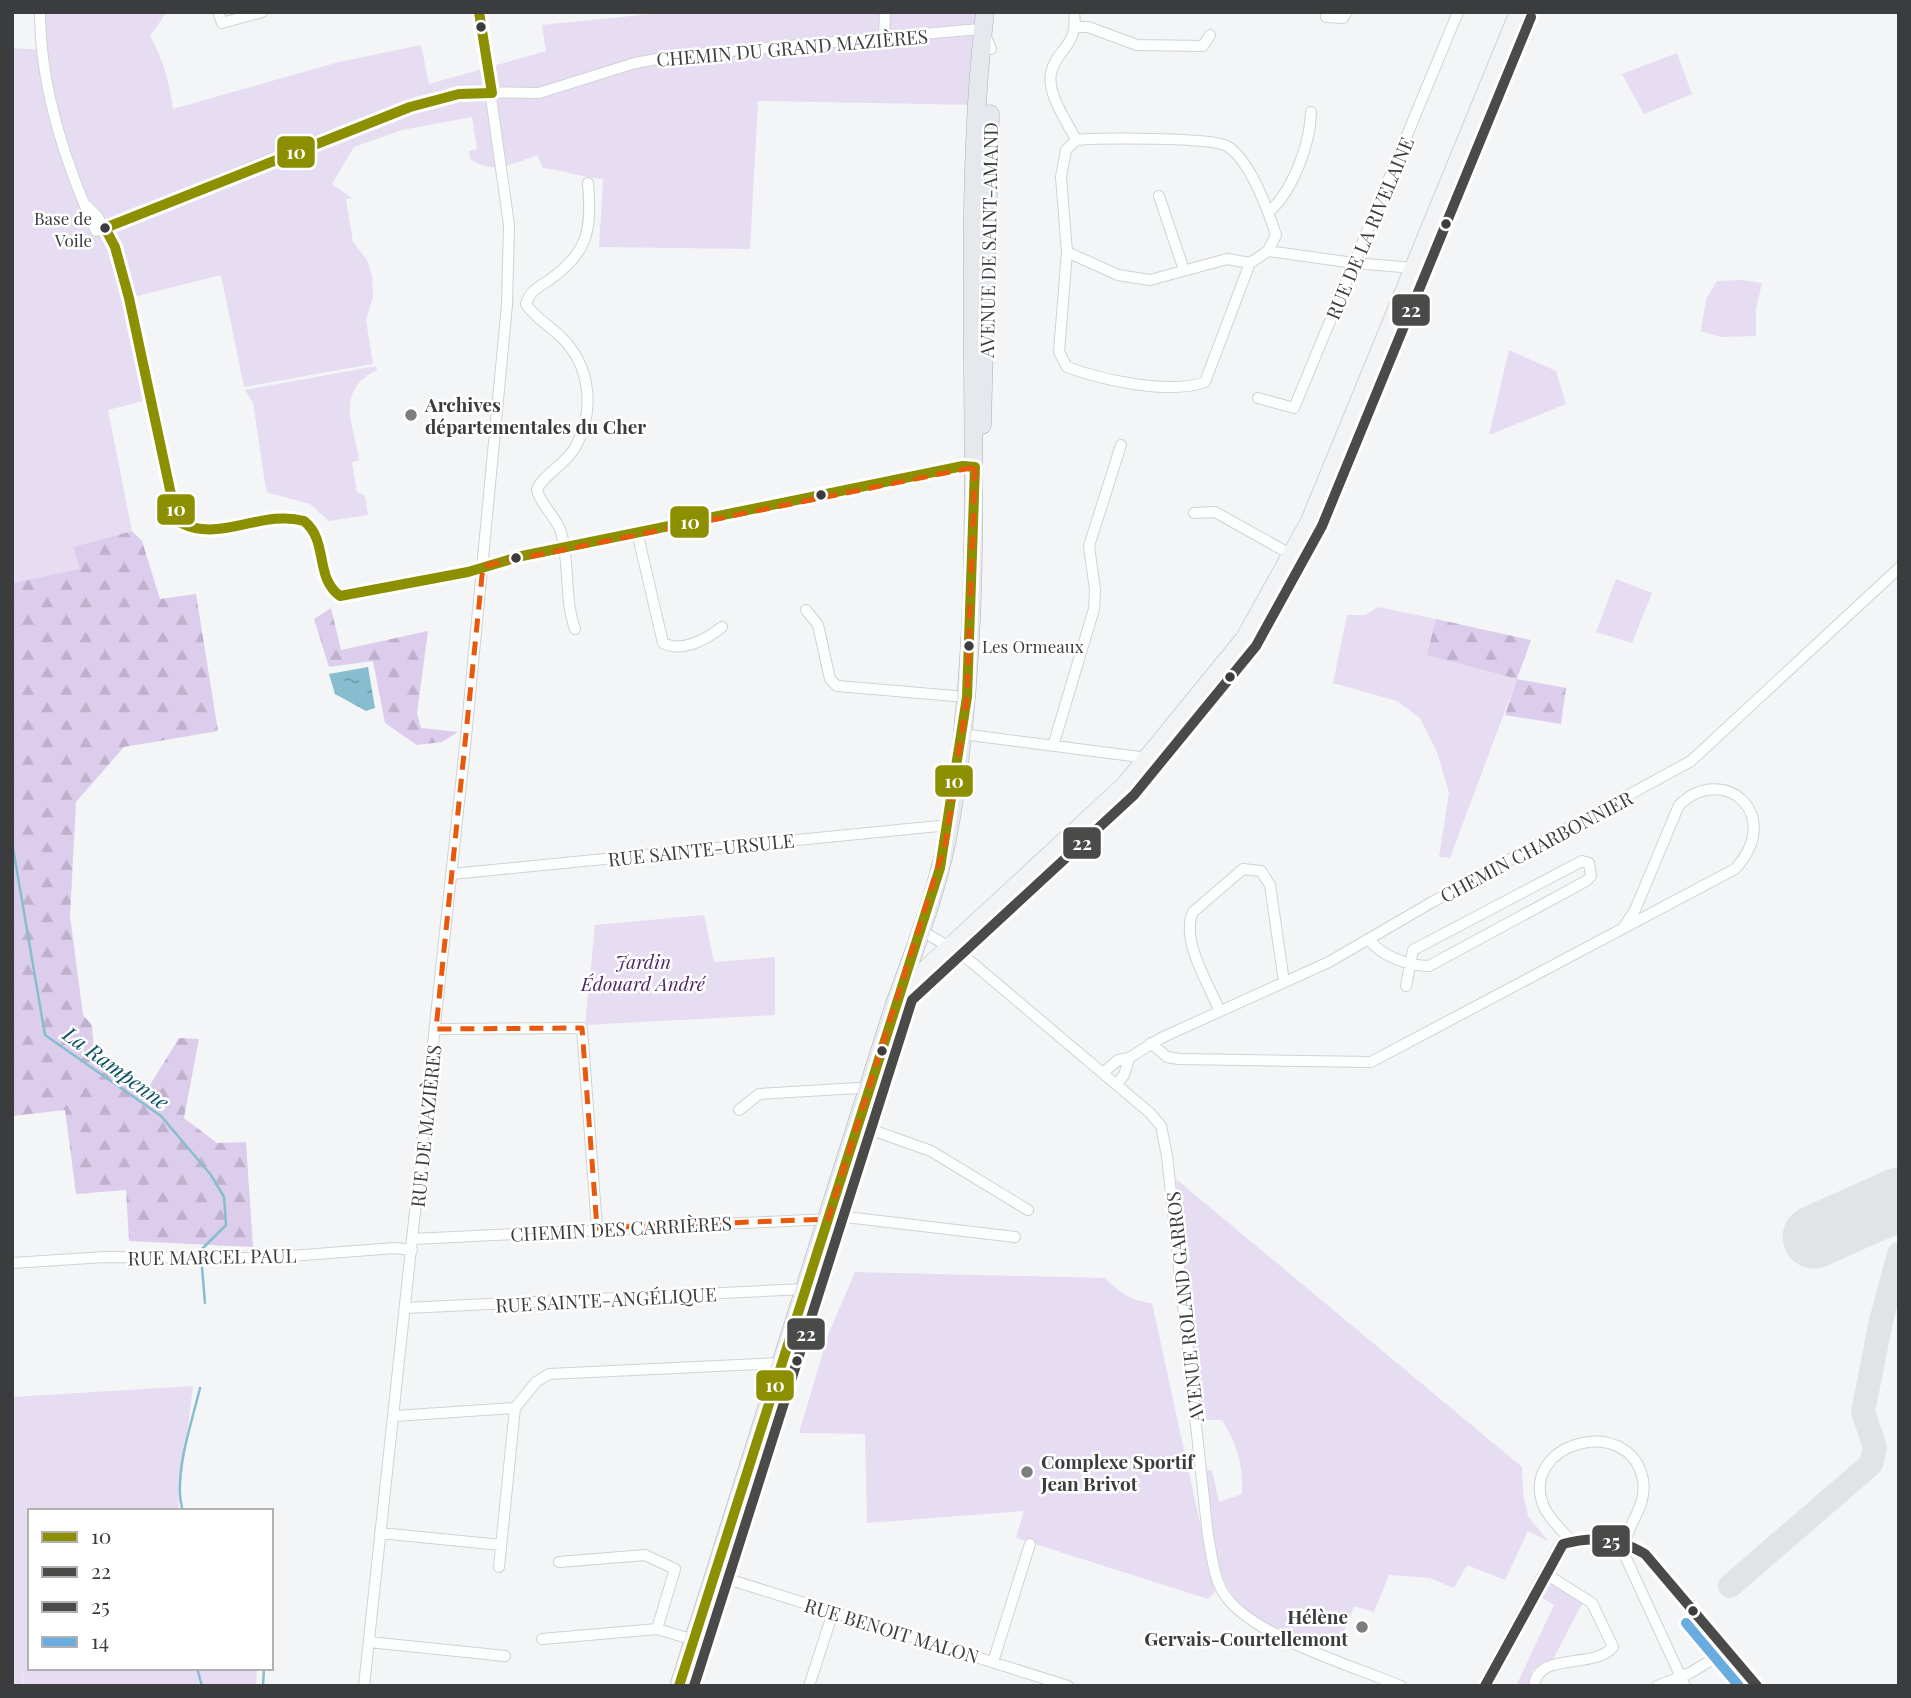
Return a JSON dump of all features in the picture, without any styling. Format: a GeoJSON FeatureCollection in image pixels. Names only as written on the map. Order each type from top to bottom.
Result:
{"type":"FeatureCollection","features":[{"type":"Feature","properties":{"kind":"main road","name":"AVENUE DE SAINT-AMAND"},"geometry":{"type":"LineString","coordinates":[[982,177],[991,12]]}},
{"type":"Feature","properties":{"kind":"main road"},"geometry":{"type":"LineString","coordinates":[[900,992],[1148,758],[1244,638],[1292,555],[1324,486],[1518,12]]}},
{"type":"Feature","properties":{"kind":"main road","name":"AVENUE DE SAINT-AMAND"},"geometry":{"type":"LineString","coordinates":[[679,1686],[867,1091],[922,931],[949,825],[967,697],[975,467],[983,420],[981,240],[984,21]]}},
{"type":"Feature","properties":{"kind":"street"},"geometry":{"type":"LineString","coordinates":[[40,12],[50,91],[69,165],[96,232],[106,228],[115,247],[129,298],[172,499],[181,523],[198,531],[286,518],[306,522],[315,531],[326,581],[340,596],[468,572],[483,566],[564,548],[869,484],[963,466],[975,467]]}},
{"type":"Feature","properties":{"kind":"street"},"geometry":{"type":"LineString","coordinates":[[219,14],[222,23],[262,12]]}},
{"type":"Feature","properties":{"kind":"street","name":"RUE DE MAZIÈRES"},"geometry":{"type":"LineString","coordinates":[[364,1686],[436,1029],[508,300],[509,225],[479,12]]}},
{"type":"Feature","properties":{"kind":"street"},"geometry":{"type":"LineString","coordinates":[[884,12],[884,38]]}},
{"type":"Feature","properties":{"kind":"street"},"geometry":{"type":"LineString","coordinates":[[1074,12],[1076,27],[1068,48],[1051,71],[1051,88],[1076,140]]}},
{"type":"Feature","properties":{"kind":"street"},"geometry":{"type":"LineString","coordinates":[[1326,17],[1343,18],[1347,12]]}},
{"type":"Feature","properties":{"kind":"street","name":"RUE DE LA RIVELAINE"},"geometry":{"type":"LineString","coordinates":[[1258,398],[1294,408],[1458,12]]}},
{"type":"Feature","properties":{"kind":"street"},"geometry":{"type":"LineString","coordinates":[[984,21],[991,49]]}},
{"type":"Feature","properties":{"kind":"street","name":"CHEMIN DU GRAND MAZIÈRES"},"geometry":{"type":"LineString","coordinates":[[106,228],[295,149],[457,93],[539,93],[635,63],[673,55],[884,38],[984,21]]}},
{"type":"Feature","properties":{"kind":"street"},"geometry":{"type":"LineString","coordinates":[[1076,27],[1088,27],[1137,45],[1203,46],[1210,35]]}},
{"type":"Feature","properties":{"kind":"street"},"geometry":{"type":"LineString","coordinates":[[1269,212],[1281,200],[1310,134],[1311,112]]}},
{"type":"Feature","properties":{"kind":"street"},"geometry":{"type":"LineString","coordinates":[[1076,140],[1206,141],[1226,146],[1240,158],[1269,212],[1276,235],[1268,251],[1250,263],[1205,382],[1186,389],[1086,374],[1067,367],[1059,352],[1067,252],[1061,177],[1066,150],[1076,140]]}},
{"type":"Feature","properties":{"kind":"street"},"geometry":{"type":"LineString","coordinates":[[575,629],[570,617],[564,548],[557,522],[537,490],[575,448],[586,418],[587,387],[580,362],[571,348],[532,313],[527,301],[529,294],[559,274],[583,247],[590,220],[588,183]]}},
{"type":"Feature","properties":{"kind":"street"},"geometry":{"type":"LineString","coordinates":[[1159,196],[1184,270]]}},
{"type":"Feature","properties":{"kind":"street"},"geometry":{"type":"LineString","coordinates":[[1268,251],[1414,268]]}},
{"type":"Feature","properties":{"kind":"street"},"geometry":{"type":"LineString","coordinates":[[1067,252],[1118,275],[1150,280],[1227,258],[1250,263]]}},
{"type":"Feature","properties":{"kind":"street"},"geometry":{"type":"LineString","coordinates":[[508,300],[527,301]]}},
{"type":"Feature","properties":{"kind":"street"},"geometry":{"type":"LineString","coordinates":[[1053,746],[1094,609],[1095,590],[1089,546],[1121,445]]}},
{"type":"Feature","properties":{"kind":"street"},"geometry":{"type":"LineString","coordinates":[[1194,513],[1215,512],[1292,555]]}},
{"type":"Feature","properties":{"kind":"street"},"geometry":{"type":"LineString","coordinates":[[637,532],[663,643],[670,647],[706,640],[722,627]]}},
{"type":"Feature","properties":{"kind":"street","name":"CHEMIN CHARBONNIER"},"geometry":{"type":"LineString","coordinates":[[1103,1073],[1118,1060],[1129,1058],[1151,1043],[1329,962],[1691,761],[1899,568]]}},
{"type":"Feature","properties":{"kind":"street"},"geometry":{"type":"LineString","coordinates":[[806,610],[818,625],[830,679],[837,686],[967,697]]}},
{"type":"Feature","properties":{"kind":"street"},"geometry":{"type":"LineString","coordinates":[[962,734],[1148,758]]}},
{"type":"Feature","properties":{"kind":"street"},"geometry":{"type":"LineString","coordinates":[[1151,1043],[1167,1057],[1180,1059],[1371,1062],[1735,869],[1749,855],[1754,839],[1752,812],[1743,801],[1732,793],[1703,789],[1690,794],[1678,805],[1635,910],[1623,928]]}},
{"type":"Feature","properties":{"kind":"street","name":"RUE SAINTE-URSULE"},"geometry":{"type":"LineString","coordinates":[[452,874],[949,825]]}},
{"type":"Feature","properties":{"kind":"street"},"geometry":{"type":"LineString","coordinates":[[1368,939],[1376,950],[1410,962],[1429,966],[1586,881],[1591,876],[1589,863],[1582,861],[1413,950],[1410,962],[1406,986]]}},
{"type":"Feature","properties":{"kind":"street"},"geometry":{"type":"LineString","coordinates":[[1219,1010],[1191,940],[1190,919],[1194,912],[1243,869],[1261,871],[1270,885],[1284,982]]}},
{"type":"Feature","properties":{"kind":"street","name":"AVENUE ROLAND GARROS"},"geometry":{"type":"LineString","coordinates":[[922,931],[951,946],[1103,1073],[1156,1119],[1164,1135],[1208,1536],[1216,1575],[1226,1597],[1243,1615],[1265,1629],[1401,1686]]}},
{"type":"Feature","properties":{"kind":"street"},"geometry":{"type":"LineString","coordinates":[[436,1029],[582,1028],[597,1228]]}},
{"type":"Feature","properties":{"kind":"street","name":"CHEMIN CHARBONNIER"},"geometry":{"type":"LineString","coordinates":[[1116,1084],[1125,1075],[1129,1058]]}},
{"type":"Feature","properties":{"kind":"street"},"geometry":{"type":"LineString","coordinates":[[739,1110],[759,1094],[858,1088],[867,1091]]}},
{"type":"Feature","properties":{"kind":"street"},"geometry":{"type":"LineString","coordinates":[[858,1125],[931,1151],[1028,1210]]}},
{"type":"Feature","properties":{"kind":"street","name":"CHEMIN DES CARRIÈRES"},"geometry":{"type":"LineString","coordinates":[[413,1245],[597,1228],[829,1217],[1015,1237]]}},
{"type":"Feature","properties":{"kind":"street","name":"RUE MARCEL PAUL"},"geometry":{"type":"LineString","coordinates":[[12,1263],[105,1257],[264,1258],[413,1245]]}},
{"type":"Feature","properties":{"kind":"street","name":"RUE SAINTE-ANGÉLIQUE"},"geometry":{"type":"LineString","coordinates":[[406,1308],[805,1289]]}},
{"type":"Feature","properties":{"kind":"street"},"geometry":{"type":"LineString","coordinates":[[499,1567],[515,1408],[536,1382],[550,1374],[780,1363]]}},
{"type":"Feature","properties":{"kind":"street"},"geometry":{"type":"LineString","coordinates":[[395,1416],[515,1408]]}},
{"type":"Feature","properties":{"kind":"street"},"geometry":{"type":"LineString","coordinates":[[1571,1541],[1544,1507],[1540,1486],[1546,1467],[1559,1451],[1577,1442],[1597,1440],[1616,1446],[1632,1458],[1642,1476],[1644,1497],[1638,1516],[1626,1531],[1625,1556],[1683,1681]]}},
{"type":"Feature","properties":{"kind":"street"},"geometry":{"type":"LineString","coordinates":[[380,1533],[501,1545]]}},
{"type":"Feature","properties":{"kind":"street"},"geometry":{"type":"LineString","coordinates":[[1485,1686],[1563,1544],[1595,1539],[1624,1542],[1645,1554],[1757,1686]]}},
{"type":"Feature","properties":{"kind":"street"},"geometry":{"type":"LineString","coordinates":[[993,1662],[1030,1544]]}},
{"type":"Feature","properties":{"kind":"street"},"geometry":{"type":"LineString","coordinates":[[559,1562],[645,1555],[675,1569],[657,1629]]}},
{"type":"Feature","properties":{"kind":"street"},"geometry":{"type":"LineString","coordinates":[[1534,1686],[1535,1676],[1542,1667],[1581,1662],[1608,1653],[1613,1647],[1592,1603],[1546,1574]]}},
{"type":"Feature","properties":{"kind":"street","name":"RUE BENOIT MALON"},"geometry":{"type":"LineString","coordinates":[[715,1575],[1068,1686]]}},
{"type":"Feature","properties":{"kind":"street"},"geometry":{"type":"LineString","coordinates":[[809,1686],[832,1612]]}},
{"type":"Feature","properties":{"kind":"street"},"geometry":{"type":"LineString","coordinates":[[542,1639],[657,1629],[694,1640]]}},
{"type":"Feature","properties":{"kind":"street"},"geometry":{"type":"LineString","coordinates":[[369,1642],[505,1656]]}},
{"type":"Feature","properties":{"kind":"street"},"geometry":{"type":"LineString","coordinates":[[1665,1683],[1683,1681],[1728,1650]]}},
{"type":"Feature","properties":{"kind":"highlighted area"},"geometry":{"type":"Polygon","coordinates":[[[975,467],[967,697],[946,841],[828,1219],[597,1228],[582,1028],[436,1029],[483,566],[975,467]]]}},
{"type":"Feature","properties":{"kind":"green space"},"geometry":{"type":"Polygon","coordinates":[[[40,12],[167,12],[150,36],[165,71],[173,109],[339,62],[421,45],[429,84],[546,51],[542,25],[670,12],[985,12],[979,105],[758,101],[750,249],[599,247],[603,179],[543,168],[537,155],[503,166],[478,164],[470,159],[469,151],[477,149],[472,117],[402,130],[354,147],[332,184],[352,198],[346,199],[353,242],[367,260],[372,275],[373,297],[366,320],[373,364],[244,387],[221,275],[130,298],[151,399],[108,410],[132,531],[74,547],[81,569],[12,583],[12,48],[43,50],[40,12]]]}},
{"type":"Feature","properties":{"kind":"green space"},"geometry":{"type":"Polygon","coordinates":[[[1677,53],[1692,94],[1644,114],[1622,74],[1677,53]]]}},
{"type":"Feature","properties":{"kind":"green space"},"geometry":{"type":"Polygon","coordinates":[[[1717,281],[1762,283],[1756,309],[1756,336],[1721,337],[1701,331],[1706,299],[1717,281]]]}},
{"type":"Feature","properties":{"kind":"green space"},"geometry":{"type":"Polygon","coordinates":[[[1509,350],[1556,371],[1566,404],[1489,435],[1509,350]]]}},
{"type":"Feature","properties":{"kind":"green space"},"geometry":{"type":"Polygon","coordinates":[[[376,366],[377,370],[363,379],[355,389],[350,411],[359,460],[352,462],[357,492],[365,496],[368,515],[329,521],[310,504],[269,493],[266,490],[253,403],[245,390],[376,366]]]}},
{"type":"Feature","properties":{"kind":"green space"},"geometry":{"type":"Polygon","coordinates":[[[132,531],[142,541],[160,599],[196,594],[218,731],[124,747],[76,802],[70,916],[83,1015],[92,1025],[94,1052],[145,1093],[179,1038],[199,1039],[184,1118],[217,1143],[246,1142],[253,1247],[129,1241],[126,1190],[76,1194],[65,1110],[12,1116],[12,583],[80,569],[73,547],[132,531]]]}},
{"type":"Feature","properties":{"kind":"green space"},"geometry":{"type":"Polygon","coordinates":[[[1616,579],[1652,593],[1632,643],[1596,632],[1616,579]]]}},
{"type":"Feature","properties":{"kind":"green space"},"geometry":{"type":"Polygon","coordinates":[[[1378,607],[1436,619],[1428,655],[1517,679],[1450,858],[1439,857],[1449,793],[1437,752],[1420,718],[1397,701],[1333,683],[1347,615],[1365,615],[1378,607]]]}},
{"type":"Feature","properties":{"kind":"green space"},"geometry":{"type":"Polygon","coordinates":[[[331,608],[341,650],[428,631],[417,713],[421,728],[458,732],[442,742],[417,745],[385,723],[373,661],[329,667],[314,619],[331,608]]]}},
{"type":"Feature","properties":{"kind":"green space"},"geometry":{"type":"Polygon","coordinates":[[[1436,619],[1531,640],[1517,679],[1427,655],[1436,619]]]}},
{"type":"Feature","properties":{"kind":"green space"},"geometry":{"type":"Polygon","coordinates":[[[1517,679],[1566,688],[1561,724],[1505,715],[1517,679]]]}},
{"type":"Feature","properties":{"kind":"green space","name":"Jardin Édouard André"},"geometry":{"type":"Polygon","coordinates":[[[704,915],[714,962],[775,957],[775,1015],[585,1025],[595,925],[704,915]]]}},
{"type":"Feature","properties":{"kind":"green space"},"geometry":{"type":"Polygon","coordinates":[[[1176,1179],[1522,1467],[1523,1493],[1528,1516],[1548,1541],[1528,1531],[1505,1580],[1467,1565],[1454,1588],[1430,1578],[1389,1575],[1374,1612],[1354,1606],[1337,1649],[1270,1627],[1244,1608],[1231,1592],[1222,1574],[1212,1533],[1206,1470],[1212,1470],[1219,1502],[1242,1494],[1242,1474],[1236,1447],[1222,1420],[1201,1420],[1176,1179]]]}},
{"type":"Feature","properties":{"kind":"green space","name":"Complexe Sportif Jean Brivot"},"geometry":{"type":"Polygon","coordinates":[[[855,1272],[1105,1278],[1126,1295],[1152,1303],[1215,1592],[1208,1599],[1016,1538],[1024,1511],[867,1523],[865,1434],[799,1433],[828,1335],[855,1272]]]}},
{"type":"Feature","properties":{"kind":"green space"},"geometry":{"type":"Polygon","coordinates":[[[193,1386],[178,1508],[191,1509],[28,1509],[28,1670],[257,1670],[256,1686],[24,1686],[21,1664],[23,1686],[12,1686],[12,1397],[193,1386]]]}},
{"type":"Feature","properties":{"kind":"green space"},"geometry":{"type":"Polygon","coordinates":[[[1551,1583],[1583,1602],[1551,1663],[1538,1666],[1532,1671],[1531,1686],[1516,1686],[1554,1605],[1540,1597],[1551,1583]]]}},
{"type":"Feature","properties":{"kind":"water"},"geometry":{"type":"Polygon","coordinates":[[[368,667],[375,708],[366,711],[335,694],[329,674],[368,667]]]}},
{"type":"Feature","properties":{"kind":"waterway","name":"La Rampenne"},"geometry":{"type":"LineString","coordinates":[[12,842],[45,1035],[161,1116],[211,1175],[224,1197],[226,1225],[202,1249]]}},
{"type":"Feature","properties":{"kind":"waterway","name":"La Rampenne"},"geometry":{"type":"LineString","coordinates":[[202,1267],[205,1303]]}},
{"type":"Feature","properties":{"kind":"waterway","name":"La Rampenne"},"geometry":{"type":"LineString","coordinates":[[183,1509],[180,1498],[181,1467],[200,1388]]}},
{"type":"Feature","properties":{"kind":"waterway","name":"La Rampenne"},"geometry":{"type":"LineString","coordinates":[[198,1670],[202,1686]]}},
{"type":"Feature","properties":{"kind":"waterway"},"geometry":{"type":"LineString","coordinates":[[263,1686],[264,1670]]}},
{"type":"Feature","properties":{"kind":"taxiway"},"geometry":{"type":"LineString","coordinates":[[1730,1586],[1871,1464],[1875,1447],[1863,1412],[1881,1321],[1899,1254]]}},
{"type":"Feature","properties":{"kind":"runway"},"geometry":{"type":"LineString","coordinates":[[1814,1237],[1899,1199]]}},
{"type":"Feature","properties":{"kind":"transit line","name":"10"},"geometry":{"type":"LineString","coordinates":[[479,12],[492,93]]}},
{"type":"Feature","properties":{"kind":"transit line","name":"22"},"geometry":{"type":"LineString","coordinates":[[694,1686],[912,1000],[1134,795],[1256,646],[1322,526],[1531,17]]}},
{"type":"Feature","properties":{"kind":"transit line","name":"10"},"geometry":{"type":"LineString","coordinates":[[105,228],[410,107],[459,94],[492,93]]}},
{"type":"Feature","properties":{"kind":"transit line","name":"10"},"geometry":{"type":"LineString","coordinates":[[105,228],[115,247],[129,298],[172,499],[181,523],[211,529],[273,519],[304,521],[317,538],[327,579],[340,596],[468,572],[522,556],[963,466],[975,467]]}},
{"type":"Feature","properties":{"kind":"transit line","name":"10"},"geometry":{"type":"LineString","coordinates":[[679,1686],[940,868],[967,697],[975,467]]}},
{"type":"Feature","properties":{"kind":"transit line","name":"25"},"geometry":{"type":"LineString","coordinates":[[1485,1686],[1563,1544],[1595,1539],[1615,1542],[1645,1554],[1757,1686]]}},
{"type":"Feature","properties":{"kind":"transit line","name":"14"},"geometry":{"type":"LineString","coordinates":[[1686,1623],[1739,1686]]}},
{"type":"Feature","properties":{"kind":"place","name":"Base de Voile"},"geometry":{"type":"Point","coordinates":[105,228]}},
{"type":"Feature","properties":{"kind":"place","name":"Archives départementales du Cher"},"geometry":{"type":"Point","coordinates":[411,415]}},
{"type":"Feature","properties":{"kind":"place","name":"Les Ormeaux"},"geometry":{"type":"Point","coordinates":[969,646]}},
{"type":"Feature","properties":{"kind":"place","name":"Complexe Sportif Jean Brivot"},"geometry":{"type":"Point","coordinates":[1027,1472]}},
{"type":"Feature","properties":{"kind":"place","name":"Hélène Gervais-Courtellemont"},"geometry":{"type":"Point","coordinates":[1362,1627]}}]}
